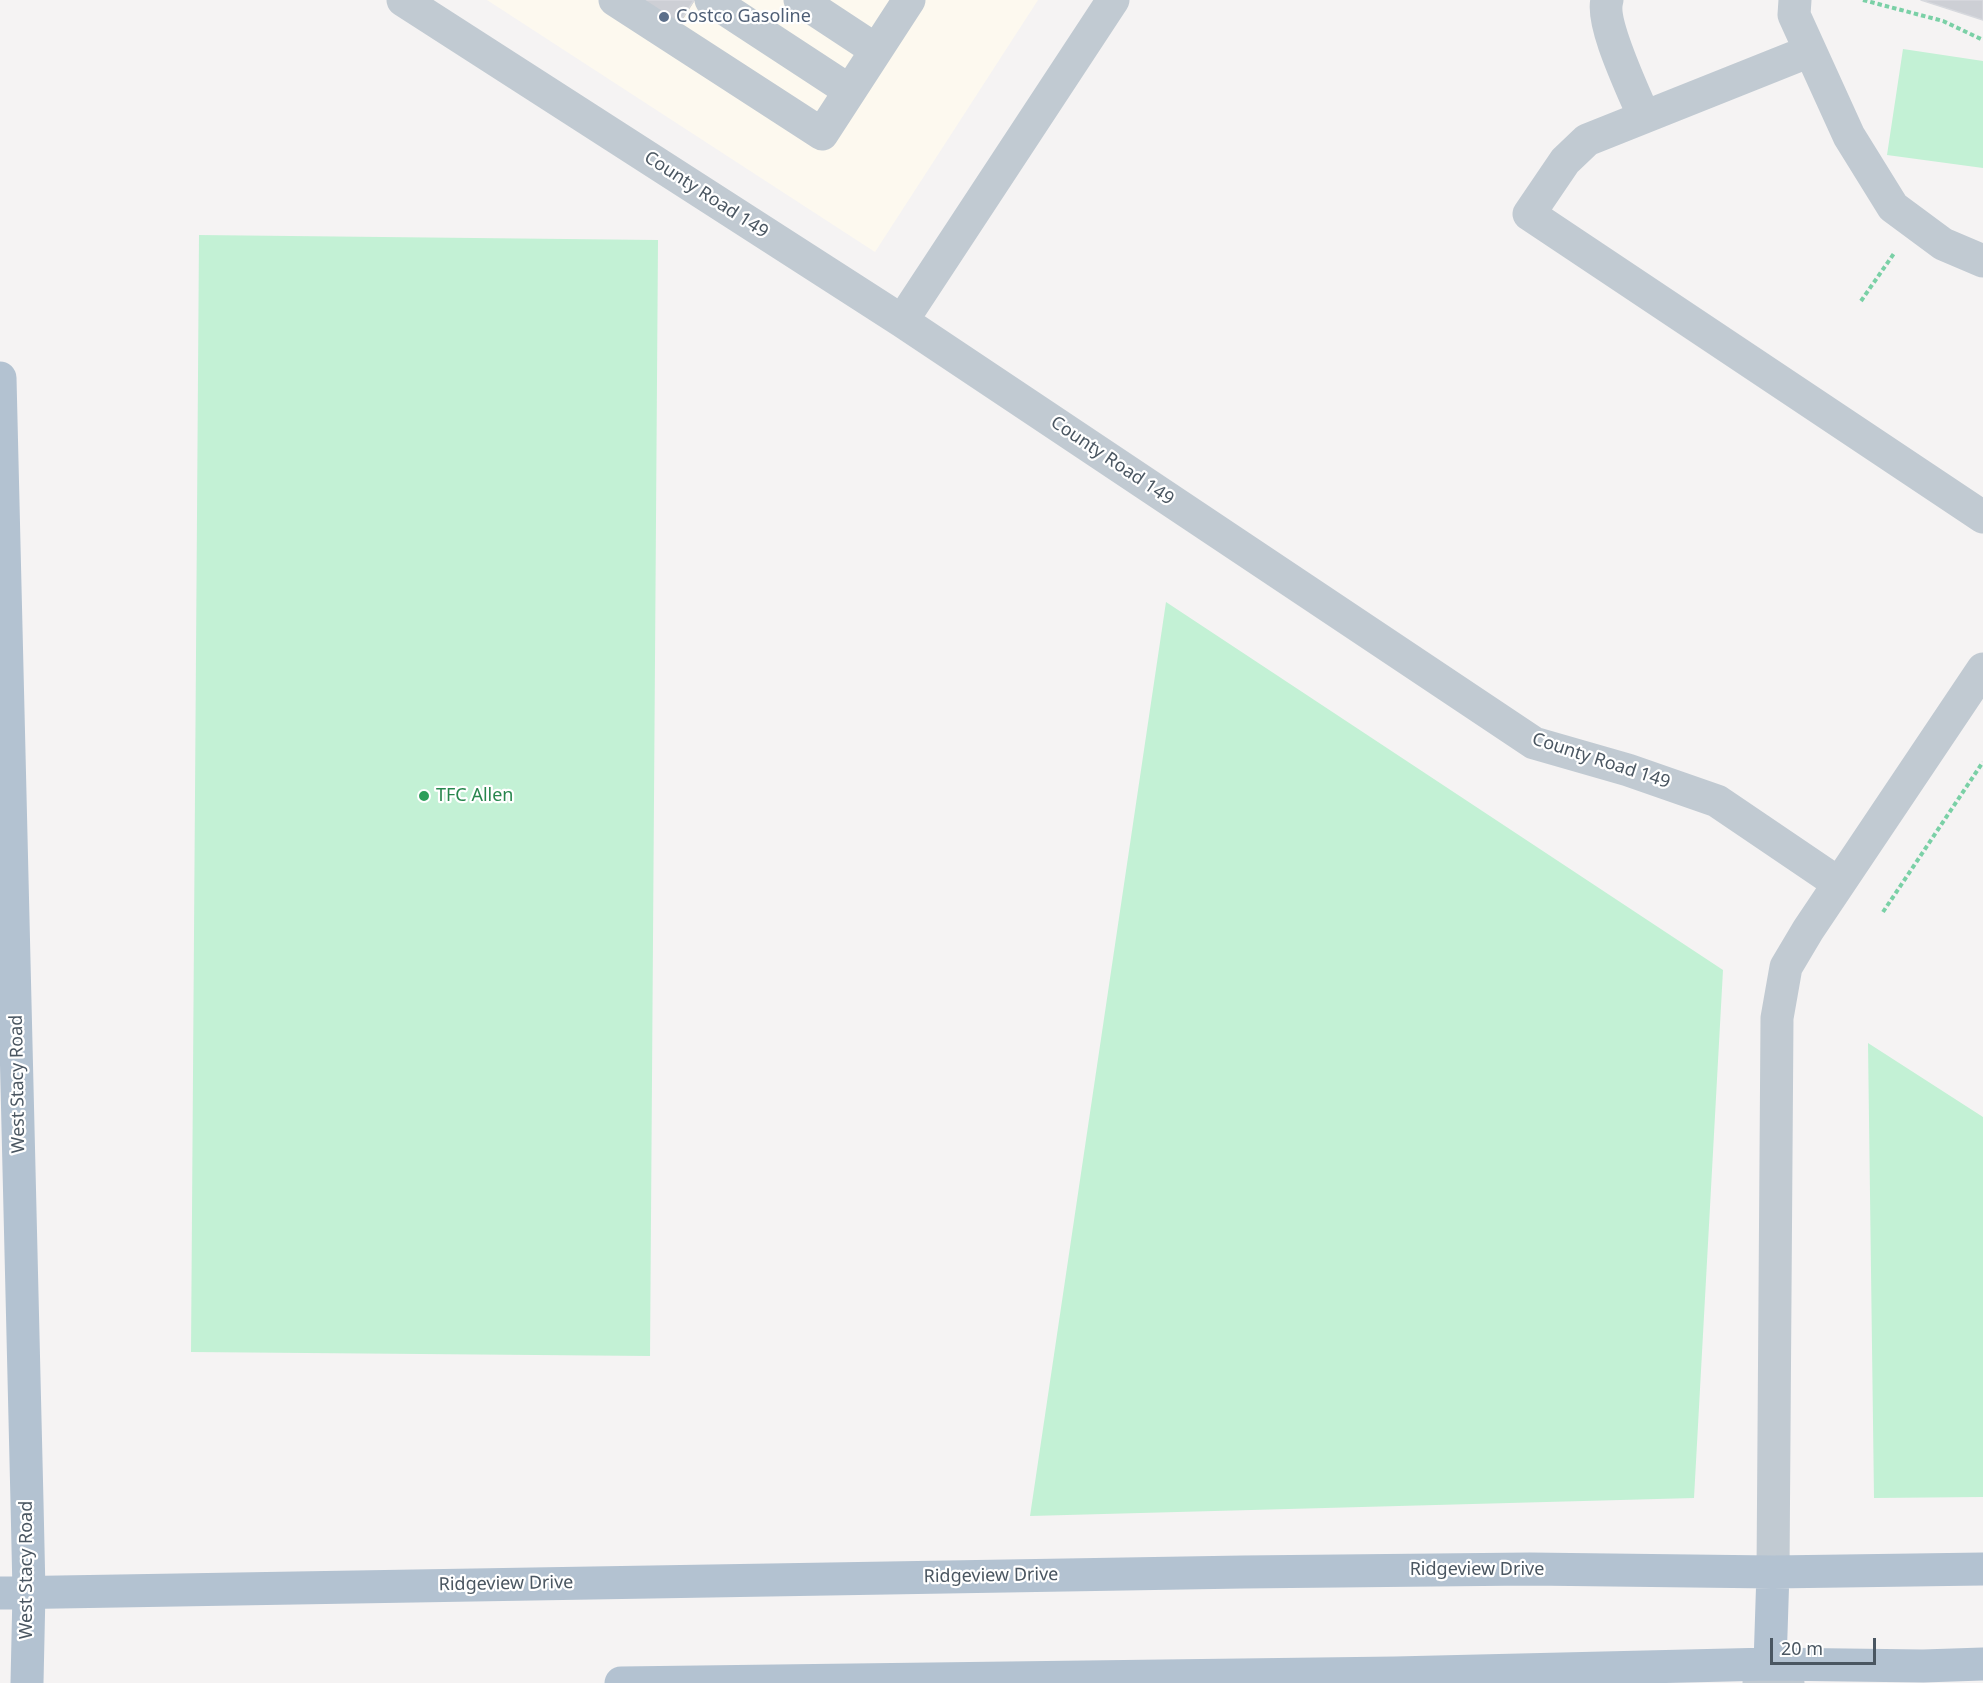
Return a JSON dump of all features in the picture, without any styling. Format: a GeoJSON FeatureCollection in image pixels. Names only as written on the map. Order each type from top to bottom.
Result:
{"type":"FeatureCollection","features":[{"type":"Feature","properties":{"kind":"main road","name":"West Stacy Road"},"geometry":{"type":"LineString","coordinates":[[0,378],[14,1593],[27,1683]]}},
{"type":"Feature","properties":{"kind":"main road","name":"Ridgeview Drive"},"geometry":{"type":"LineString","coordinates":[[14,1593],[1530,1569],[1773,1572],[1983,1569]]}},
{"type":"Feature","properties":{"kind":"main road"},"geometry":{"type":"LineString","coordinates":[[1773,1572],[1773,1677]]}},
{"type":"Feature","properties":{"kind":"main road"},"geometry":{"type":"LineString","coordinates":[[621,1683],[1395,1673],[1773,1677],[1983,1664]]}},
{"type":"Feature","properties":{"kind":"street","name":"County Road 149"},"geometry":{"type":"LineString","coordinates":[[403,0],[902,321],[1534,743],[1628,770],[1717,801],[1838,884]]}},
{"type":"Feature","properties":{"kind":"street"},"geometry":{"type":"LineString","coordinates":[[615,0],[822,134],[876,50],[903,2]]}},
{"type":"Feature","properties":{"kind":"street"},"geometry":{"type":"LineString","coordinates":[[711,0],[850,91]]}},
{"type":"Feature","properties":{"kind":"street"},"geometry":{"type":"LineString","coordinates":[[800,0],[876,50]]}},
{"type":"Feature","properties":{"kind":"street"},"geometry":{"type":"LineString","coordinates":[[902,321],[1113,0]]}},
{"type":"Feature","properties":{"kind":"street"},"geometry":{"type":"LineString","coordinates":[[1607,0],[1605,8],[1614,43],[1644,117]]}},
{"type":"Feature","properties":{"kind":"street"},"geometry":{"type":"LineString","coordinates":[[1795,0],[1794,15],[1849,136],[1893,207],[1942,244],[1983,261]]}},
{"type":"Feature","properties":{"kind":"street"},"geometry":{"type":"LineString","coordinates":[[1810,51],[1587,140],[1565,161],[1529,214],[1983,517]]}},
{"type":"Feature","properties":{"kind":"street"},"geometry":{"type":"LineString","coordinates":[[1773,1572],[1777,1018],[1786,967],[1838,884],[1983,669]]}},
{"type":"Feature","properties":{"kind":"path"},"geometry":{"type":"LineString","coordinates":[[1863,0],[1943,21],[1983,40]]}},
{"type":"Feature","properties":{"kind":"path"},"geometry":{"type":"LineString","coordinates":[[1883,912],[1983,762]]}},
{"type":"Feature","properties":{"kind":"shaded area"},"geometry":{"type":"Polygon","coordinates":[[[487,0],[1038,0],[875,252],[487,0]]]}},
{"type":"Feature","properties":{"kind":"green space"},"geometry":{"type":"Polygon","coordinates":[[[1903,49],[1983,61],[1983,168],[1887,155],[1903,49]]]}},
{"type":"Feature","properties":{"kind":"green space","name":"TFC Allen"},"geometry":{"type":"Polygon","coordinates":[[[199,235],[658,240],[650,1356],[191,1352],[199,235]]]}},
{"type":"Feature","properties":{"kind":"green space"},"geometry":{"type":"Polygon","coordinates":[[[1166,602],[1723,970],[1694,1498],[1030,1516],[1166,602]]]}},
{"type":"Feature","properties":{"kind":"green space"},"geometry":{"type":"Polygon","coordinates":[[[1868,1043],[1983,1117],[1983,1497],[1874,1498],[1868,1043]]]}},
{"type":"Feature","properties":{"kind":"building","name":"Costco Gasoline"},"geometry":{"type":"Polygon","coordinates":[[[619,0],[694,0],[672,34],[619,0]]]}},
{"type":"Feature","properties":{"kind":"building"},"geometry":{"type":"Polygon","coordinates":[[[1921,0],[1983,0],[1983,20],[1921,0]]]}},
{"type":"Feature","properties":{"kind":"place","name":"Costco Gasoline"},"geometry":{"type":"Point","coordinates":[664,17]}},
{"type":"Feature","properties":{"kind":"place","name":"TFC Allen"},"geometry":{"type":"Point","coordinates":[424,796]}}]}
